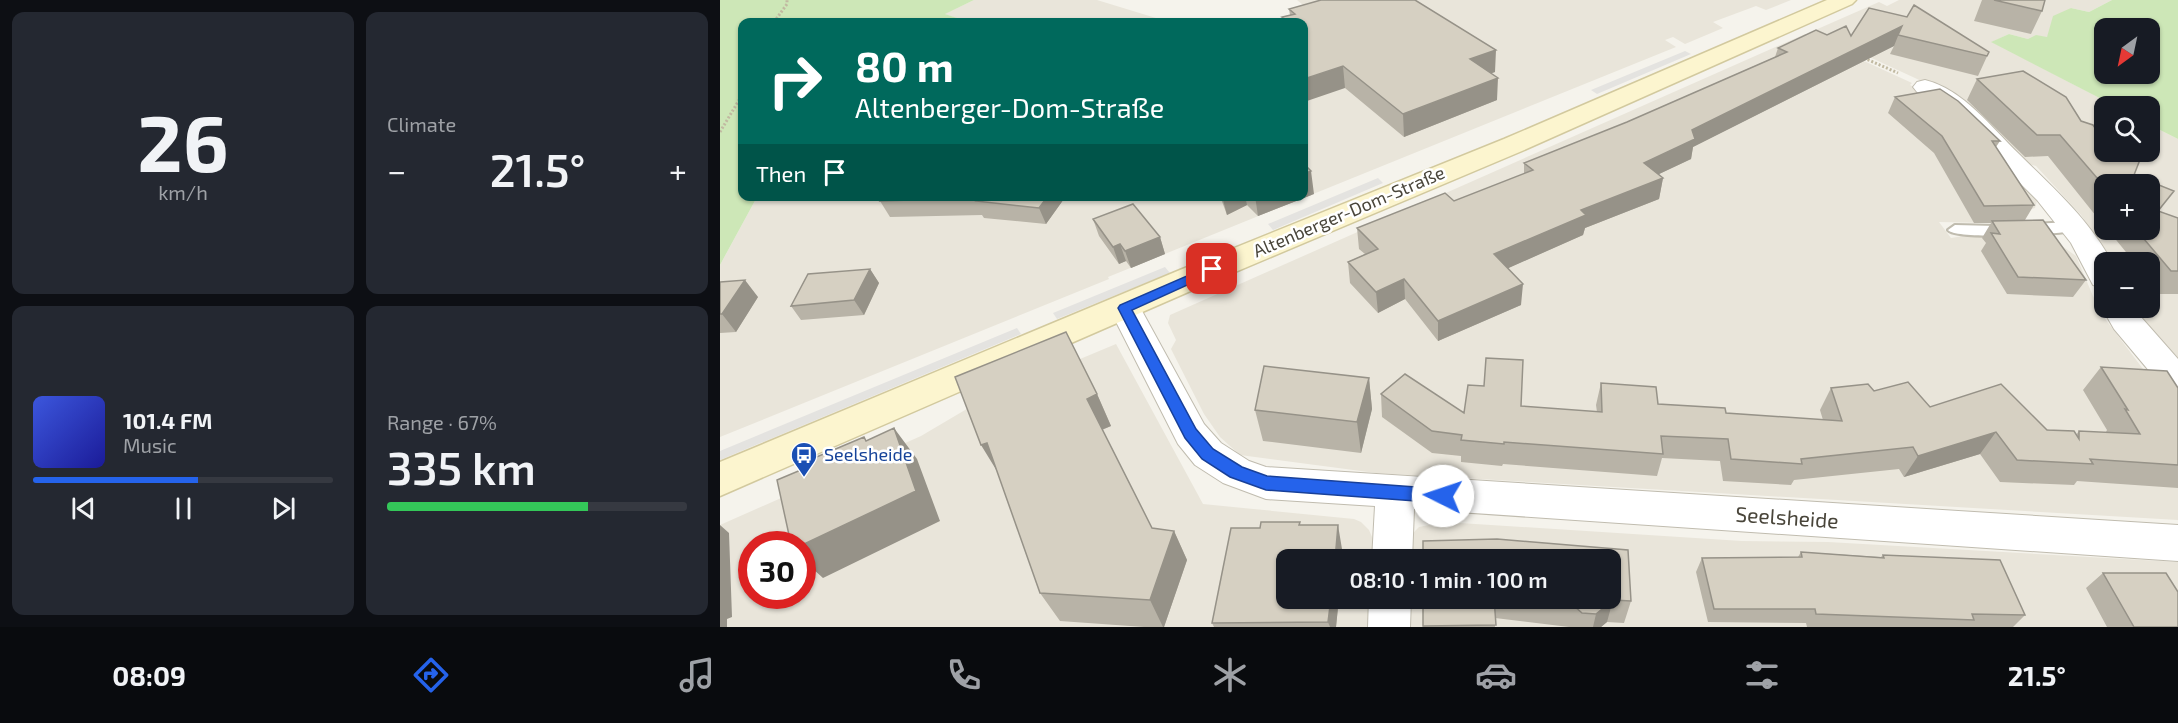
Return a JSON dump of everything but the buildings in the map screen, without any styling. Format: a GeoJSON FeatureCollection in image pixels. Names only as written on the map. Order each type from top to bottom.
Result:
{"type":"FeatureCollection","features":[{"type":"Feature","properties":{"kind":"main road","name":"Altenberger-Dom-Straße"},"geometry":{"type":"LineString","coordinates":[[720,479],[1191,278],[1513,145],[1845,0]]}},
{"type":"Feature","properties":{"kind":"street"},"geometry":{"type":"LineString","coordinates":[[1925,87],[1950,101],[1971,118],[2050,198],[2094,257]]}},
{"type":"Feature","properties":{"kind":"street","name":"Seelsheide"},"geometry":{"type":"LineString","coordinates":[[1125,308],[1191,434],[1208,454],[1236,472],[1266,483],[2178,543]]}},
{"type":"Feature","properties":{"kind":"street"},"geometry":{"type":"LineString","coordinates":[[2123,318],[2178,382]]}},
{"type":"Feature","properties":{"kind":"street"},"geometry":{"type":"LineString","coordinates":[[1392,549],[1395,493]]}},
{"type":"Feature","properties":{"kind":"street"},"geometry":{"type":"LineString","coordinates":[[1389,627],[1390,609]]}},
{"type":"Feature","properties":{"kind":"lane"},"geometry":{"type":"LineString","coordinates":[[1955,230],[1996,231],[2071,226]]}},
{"type":"Feature","properties":{"kind":"path"},"geometry":{"type":"LineString","coordinates":[[777,18],[787,4],[787,0]]}},
{"type":"Feature","properties":{"kind":"path"},"geometry":{"type":"LineString","coordinates":[[1863,57],[1925,87]]}},
{"type":"Feature","properties":{"kind":"path"},"geometry":{"type":"LineString","coordinates":[[720,132],[738,101]]}},
{"type":"Feature","properties":{"kind":"shaded area"},"geometry":{"type":"Polygon","coordinates":[[[974,0],[1097,0],[1156,18],[956,18],[944,14],[974,0]]]}},
{"type":"Feature","properties":{"kind":"shaded area"},"geometry":{"type":"Polygon","coordinates":[[[1297,0],[1791,0],[1766,10],[1756,6],[1713,22],[1723,28],[1685,44],[1673,37],[1665,40],[1676,47],[1308,196],[1308,9],[1297,0]]]}},
{"type":"Feature","properties":{"kind":"shaded area"},"geometry":{"type":"Polygon","coordinates":[[[1899,0],[2112,0],[2089,12],[2071,8],[2047,37],[2028,39],[2009,34],[1992,42],[2096,96],[2094,162],[2160,162],[2160,130],[2178,139],[2178,365],[2143,318],[2160,318],[2160,252],[2107,252],[2099,240],[2160,240],[2160,174],[2094,174],[2094,234],[2081,215],[2036,166],[2022,162],[1941,90],[1813,31],[1879,2],[1887,6],[1899,0]]]}},
{"type":"Feature","properties":{"kind":"shaded area"},"geometry":{"type":"Polygon","coordinates":[[[1805,34],[1912,83],[1910,85],[1929,95],[1962,119],[2037,201],[2035,208],[1989,223],[1939,222],[1951,238],[1963,236],[2041,239],[2062,246],[2076,256],[2094,298],[2094,318],[2105,318],[2143,369],[2155,370],[2178,400],[2178,520],[1376,473],[1240,455],[1220,437],[1204,414],[1171,349],[1176,340],[1168,323],[1170,315],[1805,34]]]}},
{"type":"Feature","properties":{"kind":"shaded area"},"geometry":{"type":"Polygon","coordinates":[[[1685,51],[1691,54],[1597,94],[1591,90],[1685,51]]]}},
{"type":"Feature","properties":{"kind":"shaded area"},"geometry":{"type":"Polygon","coordinates":[[[1378,178],[1383,183],[1273,230],[1268,224],[1378,178]]]}},
{"type":"Feature","properties":{"kind":"shaded area"},"geometry":{"type":"Polygon","coordinates":[[[755,201],[1296,201],[720,437],[720,265],[755,201]]]}},
{"type":"Feature","properties":{"kind":"shaded area"},"geometry":{"type":"Polygon","coordinates":[[[1165,267],[1170,273],[1057,319],[1053,313],[1165,267]]]}},
{"type":"Feature","properties":{"kind":"shaded area"},"geometry":{"type":"Polygon","coordinates":[[[1017,328],[1021,334],[720,460],[720,451],[1017,328]]]}},
{"type":"Feature","properties":{"kind":"shaded area"},"geometry":{"type":"Polygon","coordinates":[[[1116,344],[1203,504],[1354,519],[1369,530],[1375,549],[1276,549],[1276,609],[1371,609],[1370,627],[720,627],[720,525],[921,436],[982,400],[1116,344]]]}},
{"type":"Feature","properties":{"kind":"shaded area"},"geometry":{"type":"Polygon","coordinates":[[[1444,522],[1742,541],[1828,542],[2178,562],[2178,627],[1410,627],[1410,609],[1621,609],[1621,549],[1411,549],[1411,537],[1419,527],[1444,522]]]}},
{"type":"Feature","properties":{"kind":"green space"},"geometry":{"type":"Polygon","coordinates":[[[720,0],[974,0],[945,14],[957,18],[738,18],[738,201],[755,201],[720,265],[720,0]]]}},
{"type":"Feature","properties":{"kind":"green space"},"geometry":{"type":"Polygon","coordinates":[[[2112,0],[2178,0],[2178,139],[2160,130],[2160,96],[2096,96],[1991,42],[2009,34],[2028,39],[2036,35],[2047,37],[2053,16],[2071,8],[2089,12],[2112,0]]]}},
{"type":"Feature","properties":{"kind":"place","name":"Seelsheide"},"geometry":{"type":"Point","coordinates":[804,478]}},
{"type":"Feature","properties":{"kind":"route"},"geometry":{"type":"LineString","coordinates":[[1212,269],[1125,308],[1191,434],[1208,454],[1236,472],[1266,483],[1443,496]]}}]}
